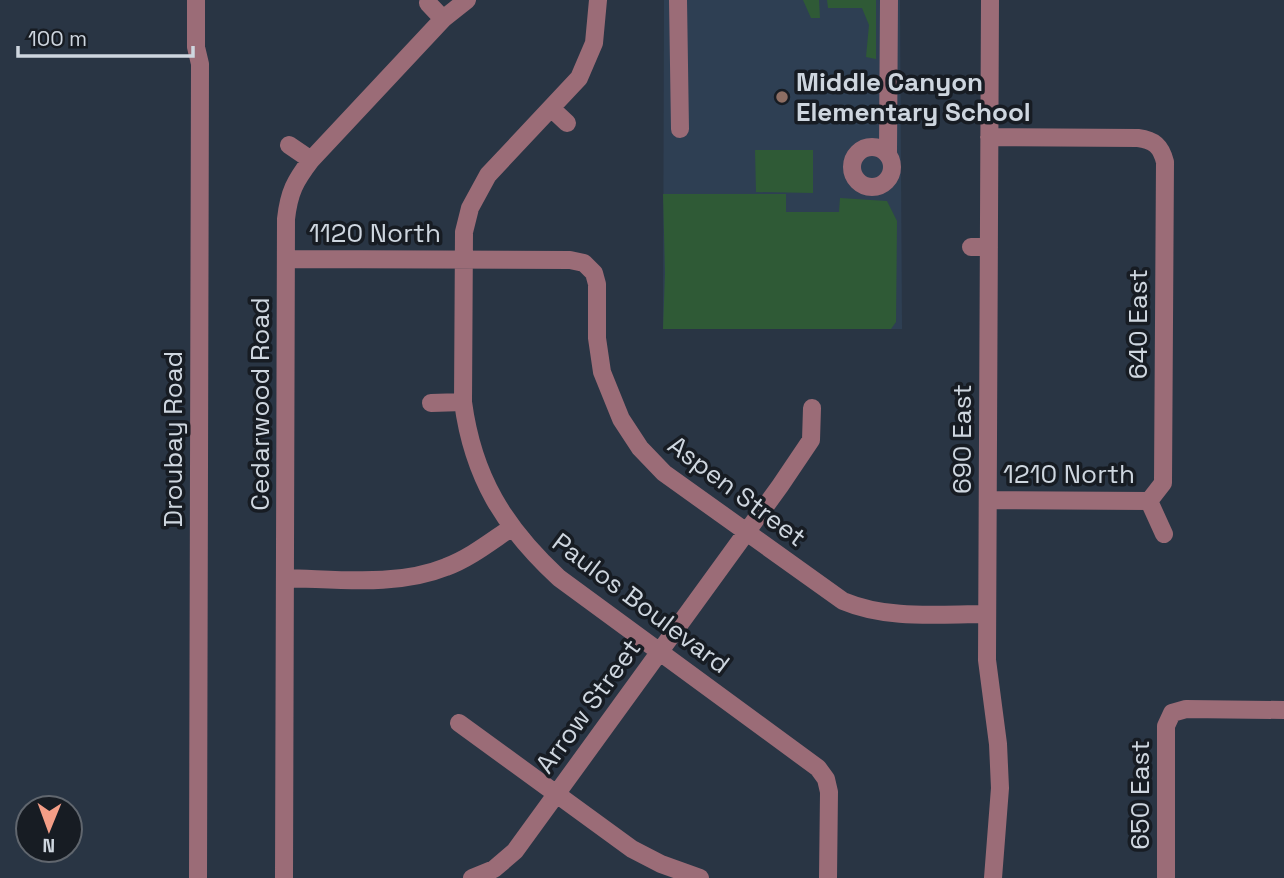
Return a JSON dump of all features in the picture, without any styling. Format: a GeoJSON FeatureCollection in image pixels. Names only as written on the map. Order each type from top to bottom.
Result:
{"type":"FeatureCollection","features":[{"type":"Feature","properties":{"kind":"street","name":"Droubay Road"},"geometry":{"type":"LineString","coordinates":[[196,0],[196,47],[200,64],[198,878]]}},
{"type":"Feature","properties":{"kind":"street","name":"Cedarwood Road"},"geometry":{"type":"LineString","coordinates":[[284,878],[286,259],[289,200],[295,181],[311,160],[443,19],[467,0]]}},
{"type":"Feature","properties":{"kind":"street","name":"Paulos Boulevard"},"geometry":{"type":"LineString","coordinates":[[598,0],[596,30],[590,56],[571,87],[481,185],[467,220],[463,259],[463,402],[466,424],[476,461],[492,496],[511,528],[533,554],[559,578],[818,768],[826,779],[829,792],[828,878]]}},
{"type":"Feature","properties":{"kind":"street"},"geometry":{"type":"LineString","coordinates":[[678,0],[680,129]]}},
{"type":"Feature","properties":{"kind":"street"},"geometry":{"type":"LineString","coordinates":[[888,0],[888,152]]}},
{"type":"Feature","properties":{"kind":"street","name":"690 East"},"geometry":{"type":"LineString","coordinates":[[990,0],[989,137],[980,247],[988,500],[987,660],[998,744],[1000,788],[993,878]]}},
{"type":"Feature","properties":{"kind":"street"},"geometry":{"type":"LineString","coordinates":[[428,3],[443,19]]}},
{"type":"Feature","properties":{"kind":"street"},"geometry":{"type":"LineString","coordinates":[[551,108],[567,123]]}},
{"type":"Feature","properties":{"kind":"street","name":"640 East"},"geometry":{"type":"LineString","coordinates":[[989,137],[1138,138],[1157,144],[1162,152],[1165,162],[1163,483],[1149,501]]}},
{"type":"Feature","properties":{"kind":"street"},"geometry":{"type":"LineString","coordinates":[[289,145],[311,160]]}},
{"type":"Feature","properties":{"kind":"street","name":"1120 North"},"geometry":{"type":"LineString","coordinates":[[286,259],[463,259]]}},
{"type":"Feature","properties":{"kind":"street","name":"Aspen Street"},"geometry":{"type":"LineString","coordinates":[[463,259],[569,260],[584,263],[594,273],[597,284],[597,338],[602,372],[614,404],[640,448],[664,473],[830,594],[855,606],[886,613],[988,614]]}},
{"type":"Feature","properties":{"kind":"street"},"geometry":{"type":"LineString","coordinates":[[431,403],[463,402]]}},
{"type":"Feature","properties":{"kind":"street","name":"Arrow Street"},"geometry":{"type":"LineString","coordinates":[[472,878],[494,869],[509,858],[660,652],[811,440],[812,408]]}},
{"type":"Feature","properties":{"kind":"street","name":"1210 North"},"geometry":{"type":"LineString","coordinates":[[988,500],[1149,501]]}},
{"type":"Feature","properties":{"kind":"street"},"geometry":{"type":"LineString","coordinates":[[1149,501],[1164,534]]}},
{"type":"Feature","properties":{"kind":"street"},"geometry":{"type":"LineString","coordinates":[[285,578],[393,579],[420,575],[458,562],[511,528]]}},
{"type":"Feature","properties":{"kind":"street","name":"650 East"},"geometry":{"type":"LineString","coordinates":[[1166,878],[1166,726],[1172,713],[1186,709],[1284,710]]}},
{"type":"Feature","properties":{"kind":"street"},"geometry":{"type":"LineString","coordinates":[[459,723],[557,793],[658,871],[700,878]]}},
{"type":"Feature","properties":{"kind":"shaded area","name":"Middle Canyon Elementary School"},"geometry":{"type":"Polygon","coordinates":[[[664,0],[900,0],[902,329],[663,329],[664,0]]]}},
{"type":"Feature","properties":{"kind":"green space"},"geometry":{"type":"Polygon","coordinates":[[[803,0],[819,0],[820,18],[811,18],[803,0]]]}},
{"type":"Feature","properties":{"kind":"green space"},"geometry":{"type":"Polygon","coordinates":[[[827,0],[876,0],[876,59],[866,57],[869,25],[862,8],[828,8],[827,0]]]}},
{"type":"Feature","properties":{"kind":"green space"},"geometry":{"type":"Polygon","coordinates":[[[755,150],[813,150],[813,193],[756,192],[755,150]]]}},
{"type":"Feature","properties":{"kind":"green space"},"geometry":{"type":"Polygon","coordinates":[[[663,194],[786,194],[786,212],[839,212],[840,198],[887,201],[897,221],[896,322],[891,329],[663,329],[663,194]]]}},
{"type":"Feature","properties":{"kind":"place","name":"Middle Canyon Elementary School"},"geometry":{"type":"Point","coordinates":[782,97]}}]}
